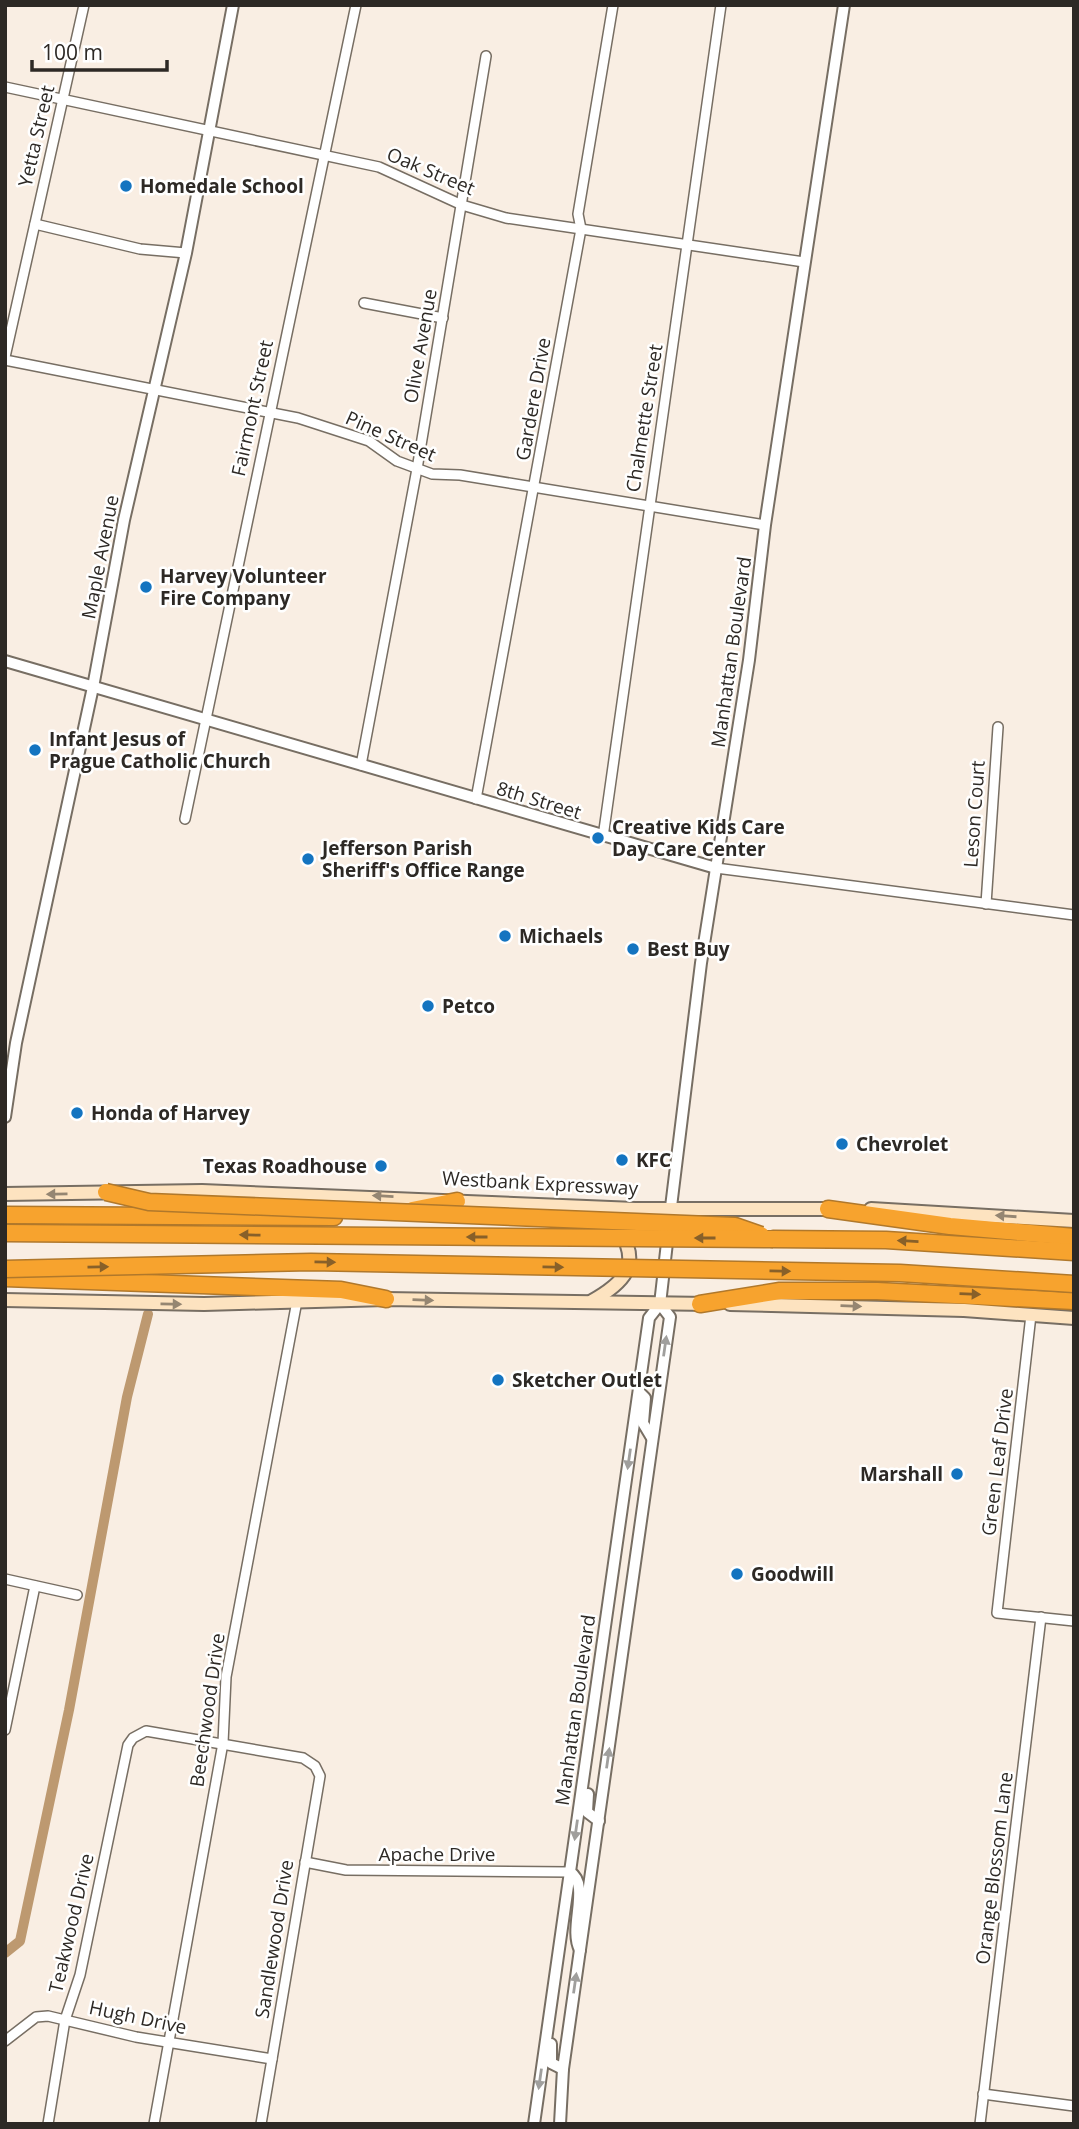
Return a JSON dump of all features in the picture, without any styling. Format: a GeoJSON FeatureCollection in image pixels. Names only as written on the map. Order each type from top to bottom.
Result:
{"type":"FeatureCollection","features":[{"type":"Feature","properties":{"kind":"highway"},"geometry":{"type":"LineString","coordinates":[[106,1192],[149,1202],[735,1226],[773,1239]]}},
{"type":"Feature","properties":{"kind":"highway"},"geometry":{"type":"LineString","coordinates":[[5,1215],[381,1217],[457,1200]]}},
{"type":"Feature","properties":{"kind":"highway"},"geometry":{"type":"LineString","coordinates":[[828,1209],[950,1226],[1074,1237]]}},
{"type":"Feature","properties":{"kind":"highway"},"geometry":{"type":"LineString","coordinates":[[5,1233],[886,1240],[1074,1252]]}},
{"type":"Feature","properties":{"kind":"highway"},"geometry":{"type":"LineString","coordinates":[[5,1269],[325,1262],[900,1273],[1074,1284]]}},
{"type":"Feature","properties":{"kind":"highway"},"geometry":{"type":"LineString","coordinates":[[5,1278],[298,1295],[341,1290],[386,1299]]}},
{"type":"Feature","properties":{"kind":"highway"},"geometry":{"type":"LineString","coordinates":[[700,1304],[780,1291],[994,1295],[1074,1301]]}},
{"type":"Feature","properties":{"kind":"main road","name":"Westbank Expressway"},"geometry":{"type":"LineString","coordinates":[[5,1194],[202,1191],[601,1207],[899,1210],[1074,1221]]}},
{"type":"Feature","properties":{"kind":"main road"},"geometry":{"type":"LineString","coordinates":[[592,1302],[621,1281],[629,1259],[623,1234],[601,1207]]}},
{"type":"Feature","properties":{"kind":"main road"},"geometry":{"type":"LineString","coordinates":[[5,1300],[204,1304],[298,1295]]}},
{"type":"Feature","properties":{"kind":"main road"},"geometry":{"type":"LineString","coordinates":[[386,1299],[821,1305],[1074,1318]]}},
{"type":"Feature","properties":{"kind":"street","name":"Yetta Street"},"geometry":{"type":"LineString","coordinates":[[5,358],[85,5]]}},
{"type":"Feature","properties":{"kind":"street","name":"Maple Avenue"},"geometry":{"type":"LineString","coordinates":[[5,1117],[16,1043],[93,687],[124,520],[186,253],[233,5]]}},
{"type":"Feature","properties":{"kind":"street","name":"Fairmont Street"},"geometry":{"type":"LineString","coordinates":[[185,819],[356,5]]}},
{"type":"Feature","properties":{"kind":"street","name":"Gardere Drive"},"geometry":{"type":"LineString","coordinates":[[476,799],[581,229],[579,214],[613,5]]}},
{"type":"Feature","properties":{"kind":"street","name":"Chalmette Street"},"geometry":{"type":"LineString","coordinates":[[603,837],[721,5]]}},
{"type":"Feature","properties":{"kind":"street","name":"Manhattan Boulevard"},"geometry":{"type":"LineString","coordinates":[[534,2124],[649,1318],[660,1304],[716,868],[749,660],[765,525],[844,5]]}},
{"type":"Feature","properties":{"kind":"street","name":"Olive Avenue"},"geometry":{"type":"LineString","coordinates":[[360,765],[417,469],[486,56]]}},
{"type":"Feature","properties":{"kind":"street","name":"Oak Street"},"geometry":{"type":"LineString","coordinates":[[5,87],[379,167],[463,205],[506,218],[804,262]]}},
{"type":"Feature","properties":{"kind":"street"},"geometry":{"type":"LineString","coordinates":[[35,224],[139,249],[186,253]]}},
{"type":"Feature","properties":{"kind":"street"},"geometry":{"type":"LineString","coordinates":[[364,303],[443,318]]}},
{"type":"Feature","properties":{"kind":"street","name":"Pine Street"},"geometry":{"type":"LineString","coordinates":[[5,358],[298,418],[369,441],[397,461],[432,474],[460,475],[765,525]]}},
{"type":"Feature","properties":{"kind":"street","name":"8th Street"},"geometry":{"type":"LineString","coordinates":[[5,661],[716,868],[1074,915]]}},
{"type":"Feature","properties":{"kind":"street","name":"Leson Court"},"geometry":{"type":"LineString","coordinates":[[986,904],[998,727]]}},
{"type":"Feature","properties":{"kind":"street","name":"Beechwood Drive"},"geometry":{"type":"LineString","coordinates":[[154,2124],[223,1743],[226,1677],[298,1295]]}},
{"type":"Feature","properties":{"kind":"street","name":"Manhattan Boulevard"},"geometry":{"type":"LineString","coordinates":[[560,2124],[563,2069],[670,1317],[660,1304]]}},
{"type":"Feature","properties":{"kind":"street","name":"Green Leaf Drive"},"geometry":{"type":"LineString","coordinates":[[1031,1315],[997,1613],[1041,1617]]}},
{"type":"Feature","properties":{"kind":"street"},"geometry":{"type":"LineString","coordinates":[[639,1392],[645,1398],[643,1423],[652,1438]]}},
{"type":"Feature","properties":{"kind":"street"},"geometry":{"type":"LineString","coordinates":[[5,1579],[77,1595]]}},
{"type":"Feature","properties":{"kind":"street"},"geometry":{"type":"LineString","coordinates":[[5,1730],[36,1586]]}},
{"type":"Feature","properties":{"kind":"street"},"geometry":{"type":"LineString","coordinates":[[1041,1617],[1074,1621]]}},
{"type":"Feature","properties":{"kind":"street","name":"Orange Blossom Lane"},"geometry":{"type":"LineString","coordinates":[[980,2124],[1041,1617]]}},
{"type":"Feature","properties":{"kind":"street","name":"Teakwood Drive"},"geometry":{"type":"LineString","coordinates":[[48,2124],[65,2020],[80,1975],[128,1745],[138,1734],[153,1731],[223,1743]]}},
{"type":"Feature","properties":{"kind":"street"},"geometry":{"type":"LineString","coordinates":[[589,1740],[592,1758],[586,1809],[599,1821]]}},
{"type":"Feature","properties":{"kind":"street","name":"Sandlewood Drive"},"geometry":{"type":"LineString","coordinates":[[223,1743],[303,1758],[312,1763],[320,1776],[261,2124]]}},
{"type":"Feature","properties":{"kind":"street","name":"Apache Drive"},"geometry":{"type":"LineString","coordinates":[[305,1862],[365,1871],[570,1872]]}},
{"type":"Feature","properties":{"kind":"street"},"geometry":{"type":"LineString","coordinates":[[570,1872],[576,1876],[579,1886],[574,1940],[580,1950]]}},
{"type":"Feature","properties":{"kind":"street"},"geometry":{"type":"LineString","coordinates":[[552,1994],[556,2001],[551,2063],[563,2069]]}},
{"type":"Feature","properties":{"kind":"street","name":"Hugh Drive"},"geometry":{"type":"LineString","coordinates":[[5,2041],[36,2017],[65,2020],[168,2042],[272,2059]]}},
{"type":"Feature","properties":{"kind":"street"},"geometry":{"type":"LineString","coordinates":[[984,2094],[1074,2106]]}},
{"type":"Feature","properties":{"kind":"street"},"geometry":{"type":"LineString","coordinates":[[534,2124],[541,2121],[544,2124]]}},
{"type":"Feature","properties":{"kind":"waterway"},"geometry":{"type":"LineString","coordinates":[[5,1953],[20,1941],[69,1710],[127,1397],[148,1314]]}},
{"type":"Feature","properties":{"kind":"place","name":"Homedale School"},"geometry":{"type":"Point","coordinates":[126,186]}},
{"type":"Feature","properties":{"kind":"place","name":"Harvey Volunteer Fire Company"},"geometry":{"type":"Point","coordinates":[146,587]}},
{"type":"Feature","properties":{"kind":"place","name":"Infant Jesus of Prague Catholic Church"},"geometry":{"type":"Point","coordinates":[35,750]}},
{"type":"Feature","properties":{"kind":"place","name":"Creative Kids Care Day Care Center"},"geometry":{"type":"Point","coordinates":[598,838]}},
{"type":"Feature","properties":{"kind":"place","name":"Jefferson Parish Sheriff's Office Range"},"geometry":{"type":"Point","coordinates":[308,859]}},
{"type":"Feature","properties":{"kind":"place","name":"Michaels"},"geometry":{"type":"Point","coordinates":[505,936]}},
{"type":"Feature","properties":{"kind":"place","name":"Best Buy"},"geometry":{"type":"Point","coordinates":[633,949]}},
{"type":"Feature","properties":{"kind":"place","name":"Petco"},"geometry":{"type":"Point","coordinates":[428,1006]}},
{"type":"Feature","properties":{"kind":"place","name":"Honda of Harvey"},"geometry":{"type":"Point","coordinates":[77,1113]}},
{"type":"Feature","properties":{"kind":"place","name":"Chevrolet"},"geometry":{"type":"Point","coordinates":[842,1144]}},
{"type":"Feature","properties":{"kind":"place","name":"KFC"},"geometry":{"type":"Point","coordinates":[622,1160]}},
{"type":"Feature","properties":{"kind":"place","name":"Texas Roadhouse"},"geometry":{"type":"Point","coordinates":[381,1166]}},
{"type":"Feature","properties":{"kind":"place","name":"Sketcher Outlet"},"geometry":{"type":"Point","coordinates":[498,1380]}},
{"type":"Feature","properties":{"kind":"place","name":"Marshall"},"geometry":{"type":"Point","coordinates":[957,1474]}},
{"type":"Feature","properties":{"kind":"place","name":"Goodwill"},"geometry":{"type":"Point","coordinates":[737,1574]}}]}
